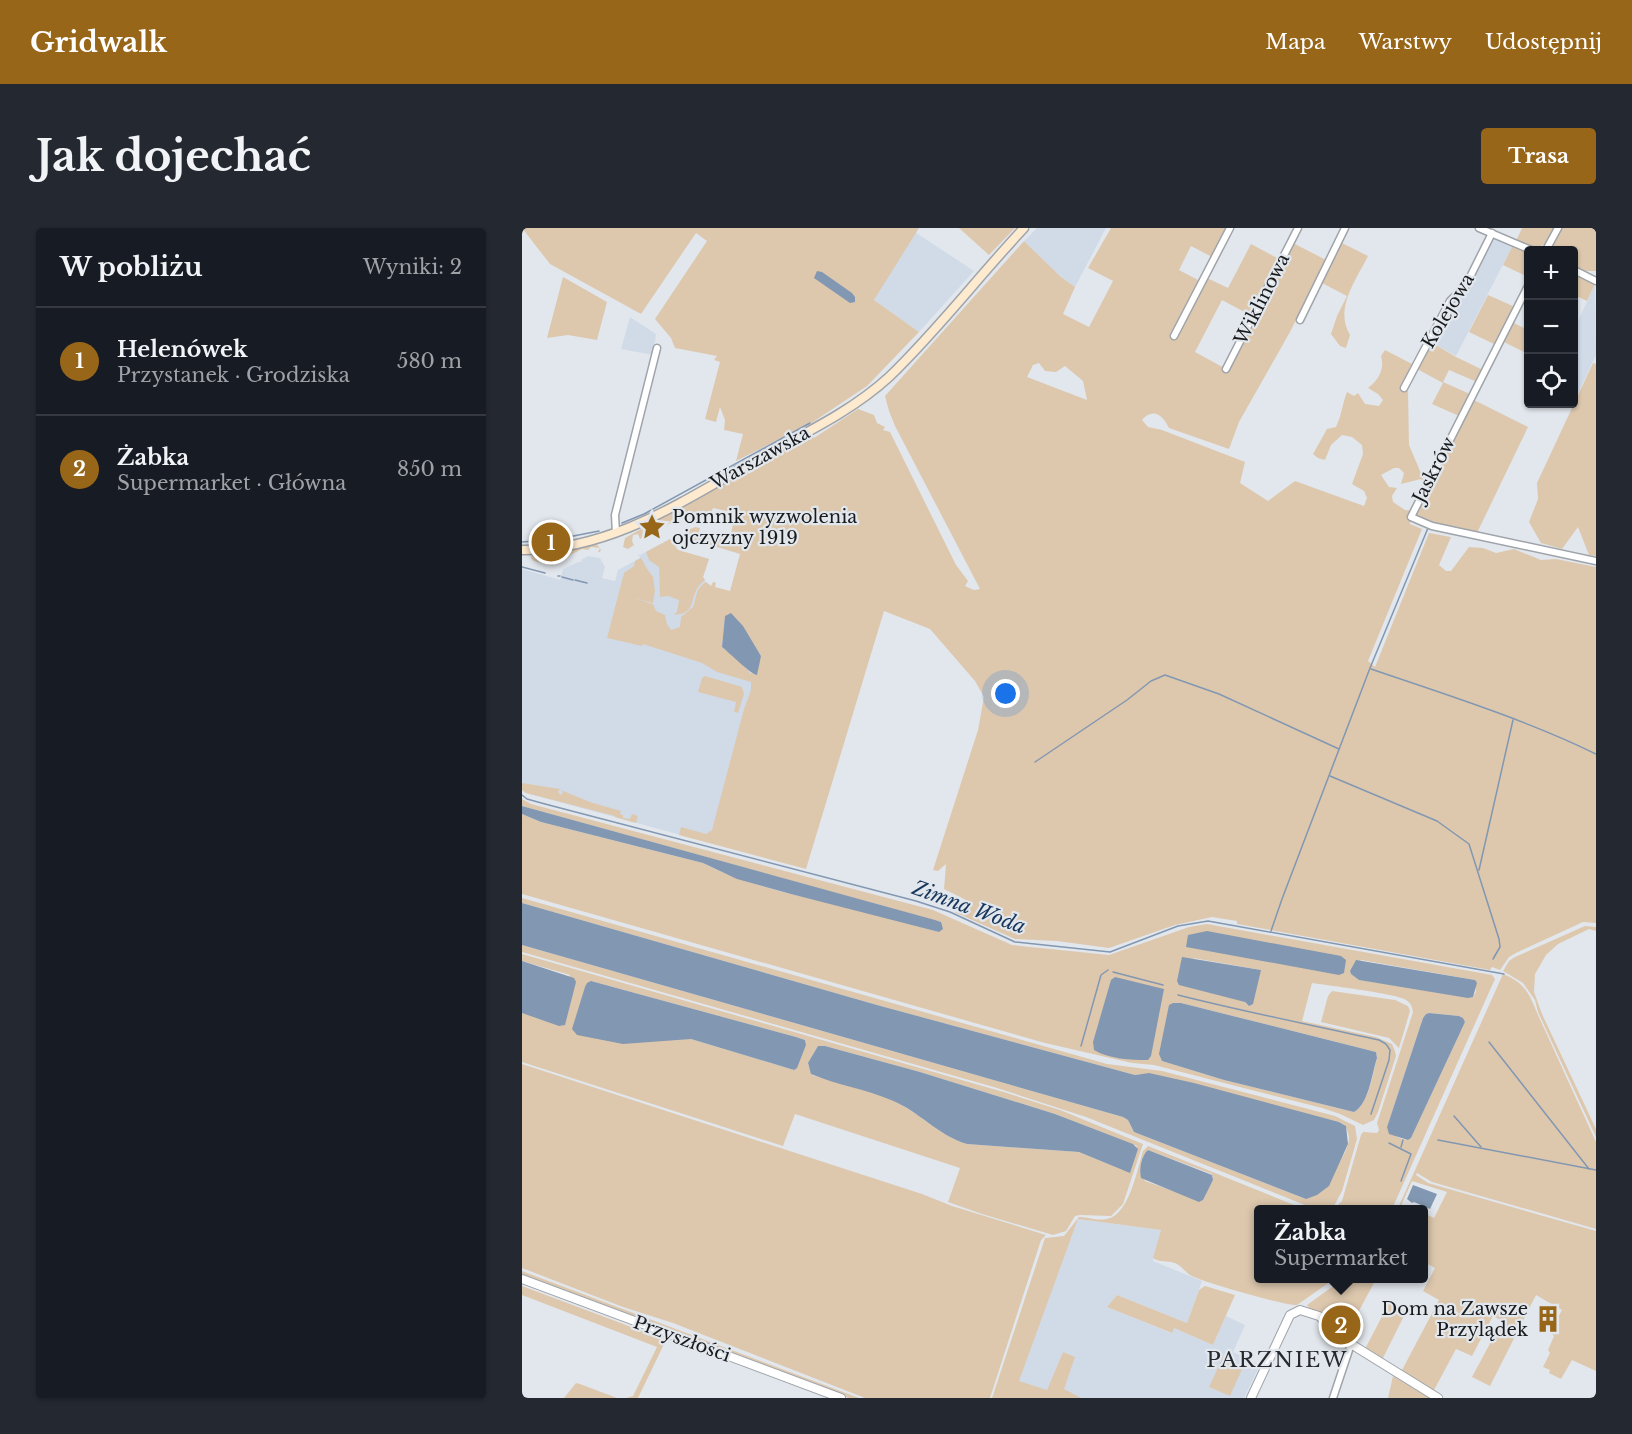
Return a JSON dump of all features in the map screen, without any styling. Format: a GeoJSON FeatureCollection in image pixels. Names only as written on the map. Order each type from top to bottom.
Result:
{"type":"FeatureCollection","features":[{"type":"Feature","properties":{"kind":"main road","name":"Warszawska"},"geometry":{"type":"LineString","coordinates":[[522,550],[571,545],[616,533],[670,509],[818,426],[888,377],[1024,228]]}},
{"type":"Feature","properties":{"kind":"street"},"geometry":{"type":"LineString","coordinates":[[1174,336],[1230,228]]}},
{"type":"Feature","properties":{"kind":"street","name":"Wiklinowa"},"geometry":{"type":"LineString","coordinates":[[1226,369],[1298,228]]}},
{"type":"Feature","properties":{"kind":"street"},"geometry":{"type":"LineString","coordinates":[[1300,320],[1345,228]]}},
{"type":"Feature","properties":{"kind":"street"},"geometry":{"type":"LineString","coordinates":[[1479,228],[1524,247]]}},
{"type":"Feature","properties":{"kind":"street"},"geometry":{"type":"LineString","coordinates":[[1548,246],[1558,228]]}},
{"type":"Feature","properties":{"kind":"street","name":"Kolejowa"},"geometry":{"type":"LineString","coordinates":[[1404,388],[1450,301],[1466,285],[1492,233]]}},
{"type":"Feature","properties":{"kind":"street"},"geometry":{"type":"LineString","coordinates":[[1578,272],[1596,281]]}},
{"type":"Feature","properties":{"kind":"street","name":"Jaskrów"},"geometry":{"type":"LineString","coordinates":[[1524,294],[1411,517],[1432,525],[1596,561]]}},
{"type":"Feature","properties":{"kind":"street"},"geometry":{"type":"LineString","coordinates":[[616,533],[615,515],[657,348]]}},
{"type":"Feature","properties":{"kind":"street","name":"Przyszłości"},"geometry":{"type":"LineString","coordinates":[[522,1279],[841,1398]]}},
{"type":"Feature","properties":{"kind":"street"},"geometry":{"type":"LineString","coordinates":[[1251,1398],[1290,1315],[1303,1310],[1321,1317],[1351,1344],[1438,1398]]}},
{"type":"Feature","properties":{"kind":"street"},"geometry":{"type":"LineString","coordinates":[[1334,1398],[1351,1344]]}},
{"type":"Feature","properties":{"kind":"shaded area"},"geometry":{"type":"Polygon","coordinates":[[[522,228],[919,228],[874,300],[919,332],[867,386],[810,424],[736,461],[743,434],[724,430],[725,420],[720,407],[716,422],[705,419],[720,362],[714,360],[717,356],[675,348],[671,338],[655,319],[707,241],[696,233],[641,314],[550,264],[522,228]]]}},
{"type":"Feature","properties":{"kind":"shaded area"},"geometry":{"type":"Polygon","coordinates":[[[959,228],[1015,228],[989,255],[959,228]]]}},
{"type":"Feature","properties":{"kind":"shaded area"},"geometry":{"type":"Polygon","coordinates":[[[1037,228],[1106,228],[1075,287],[1061,277],[1024,241],[1037,228]]]}},
{"type":"Feature","properties":{"kind":"shaded area"},"geometry":{"type":"Polygon","coordinates":[[[1111,228],[1227,228],[1212,257],[1191,246],[1179,270],[1200,281],[1207,278],[1228,288],[1251,244],[1279,259],[1250,315],[1222,300],[1195,352],[1228,370],[1293,243],[1326,260],[1290,332],[1239,422],[1229,449],[1169,428],[1161,416],[1154,413],[1142,420],[1148,427],[1162,430],[1245,462],[1240,483],[1268,501],[1295,481],[1364,506],[1367,498],[1364,491],[1352,484],[1363,454],[1362,445],[1352,437],[1342,435],[1331,445],[1325,460],[1313,454],[1327,429],[1336,427],[1347,392],[1354,396],[1358,393],[1365,404],[1379,406],[1383,400],[1368,388],[1380,374],[1381,356],[1385,350],[1412,364],[1400,388],[1408,391],[1409,445],[1426,485],[1472,399],[1528,427],[1476,535],[1410,521],[1410,524],[1422,529],[1368,661],[1375,667],[1429,533],[1451,537],[1439,565],[1446,571],[1451,571],[1469,547],[1483,548],[1496,553],[1514,549],[1541,560],[1556,559],[1596,567],[1596,923],[1583,922],[1516,953],[1509,957],[1500,970],[1237,924],[1237,921],[1212,917],[1175,925],[1109,948],[1057,941],[1015,939],[954,912],[966,913],[969,904],[944,889],[946,864],[938,871],[933,870],[978,730],[984,697],[975,681],[930,629],[884,611],[806,869],[679,835],[681,827],[706,834],[712,830],[751,690],[751,682],[717,672],[702,663],[643,644],[642,646],[607,638],[624,573],[641,558],[653,577],[655,591],[653,603],[634,598],[653,604],[656,611],[665,615],[671,630],[680,627],[681,617],[693,607],[698,590],[706,582],[711,586],[713,582],[716,583],[715,587],[730,591],[740,554],[691,539],[687,542],[684,532],[695,527],[700,528],[699,532],[730,539],[735,513],[713,508],[711,513],[704,512],[701,519],[693,519],[690,513],[640,539],[638,534],[633,535],[634,545],[628,549],[623,547],[625,538],[811,434],[814,438],[858,409],[874,415],[877,423],[885,427],[883,430],[890,432],[956,565],[968,581],[965,586],[974,590],[980,589],[895,426],[885,396],[1024,241],[1061,277],[1075,287],[1063,314],[1089,327],[1113,281],[1088,268],[1111,228]],[[1039,363],[1033,365],[1027,377],[1087,400],[1083,381],[1065,366],[1056,372],[1045,371],[1039,363]],[[1394,468],[1381,475],[1389,487],[1397,488],[1392,496],[1393,502],[1405,510],[1415,511],[1426,486],[1421,479],[1401,484],[1404,473],[1399,468],[1394,468]],[[725,616],[722,647],[740,661],[751,674],[761,656],[736,618],[725,616]]]}},
{"type":"Feature","properties":{"kind":"shaded area"},"geometry":{"type":"Polygon","coordinates":[[[1522,228],[1556,228],[1548,241],[1540,246],[1531,246],[1516,241],[1522,228]]]}},
{"type":"Feature","properties":{"kind":"shaded area"},"geometry":{"type":"Polygon","coordinates":[[[1562,228],[1596,228],[1596,271],[1578,269],[1578,246],[1552,246],[1562,228]]]}},
{"type":"Feature","properties":{"kind":"shaded area"},"geometry":{"type":"Polygon","coordinates":[[[915,232],[974,271],[919,332],[874,300],[915,232]]]}},
{"type":"Feature","properties":{"kind":"shaded area"},"geometry":{"type":"Polygon","coordinates":[[[1492,236],[1513,245],[1456,356],[1431,342],[1492,236]]]}},
{"type":"Feature","properties":{"kind":"shaded area"},"geometry":{"type":"Polygon","coordinates":[[[1340,242],[1368,256],[1348,295],[1344,315],[1350,335],[1346,348],[1340,346],[1331,334],[1347,296],[1320,282],[1340,242]]]}},
{"type":"Feature","properties":{"kind":"shaded area"},"geometry":{"type":"Polygon","coordinates":[[[1513,245],[1524,251],[1524,275],[1503,265],[1513,245]]]}},
{"type":"Feature","properties":{"kind":"shaded area"},"geometry":{"type":"Polygon","coordinates":[[[1578,276],[1595,284],[1587,301],[1578,297],[1578,276]]]}},
{"type":"Feature","properties":{"kind":"shaded area"},"geometry":{"type":"Polygon","coordinates":[[[563,277],[607,302],[597,340],[568,335],[547,338],[563,277]]]}},
{"type":"Feature","properties":{"kind":"shaded area"},"geometry":{"type":"Polygon","coordinates":[[[1595,284],[1596,355],[1578,393],[1578,354],[1578,321],[1595,284]]]}},
{"type":"Feature","properties":{"kind":"shaded area"},"geometry":{"type":"Polygon","coordinates":[[[1488,295],[1515,307],[1496,345],[1469,332],[1488,295]]]}},
{"type":"Feature","properties":{"kind":"shaded area"},"geometry":{"type":"Polygon","coordinates":[[[630,317],[656,334],[653,355],[621,349],[630,317]]]}},
{"type":"Feature","properties":{"kind":"shaded area"},"geometry":{"type":"Polygon","coordinates":[[[1512,322],[1524,328],[1524,352],[1504,342],[1512,322]]]}},
{"type":"Feature","properties":{"kind":"shaded area"},"geometry":{"type":"Polygon","coordinates":[[[1431,342],[1483,370],[1477,382],[1449,370],[1443,382],[1470,394],[1459,416],[1432,404],[1443,383],[1417,369],[1431,342]]]}},
{"type":"Feature","properties":{"kind":"shaded area"},"geometry":{"type":"Polygon","coordinates":[[[1593,363],[1596,364],[1596,556],[1589,555],[1578,527],[1562,549],[1541,543],[1529,522],[1538,499],[1537,483],[1572,408],[1578,408],[1578,395],[1593,363]]]}},
{"type":"Feature","properties":{"kind":"shaded area"},"geometry":{"type":"Polygon","coordinates":[[[670,539],[678,550],[709,559],[703,577],[757,676],[714,844],[526,793],[522,790],[522,569],[560,580],[563,569],[582,562],[581,560],[588,556],[600,558],[605,567],[602,578],[615,581],[618,570],[640,558],[638,554],[670,539]]]}},
{"type":"Feature","properties":{"kind":"shaded area"},"geometry":{"type":"Polygon","coordinates":[[[670,539],[678,550],[709,559],[703,577],[705,580],[699,585],[690,607],[682,614],[674,615],[677,612],[679,600],[668,596],[660,597],[659,567],[649,560],[646,552],[670,539]]]}},
{"type":"Feature","properties":{"kind":"shaded area"},"geometry":{"type":"Polygon","coordinates":[[[596,543],[600,548],[582,549],[551,565],[534,561],[531,558],[532,554],[596,543]]]}},
{"type":"Feature","properties":{"kind":"shaded area"},"geometry":{"type":"Polygon","coordinates":[[[705,676],[742,687],[744,694],[738,713],[734,712],[736,702],[698,692],[702,678],[705,676]]]}},
{"type":"Feature","properties":{"kind":"shaded area"},"geometry":{"type":"Polygon","coordinates":[[[522,783],[560,789],[558,792],[561,795],[563,792],[561,790],[621,811],[623,818],[630,819],[632,814],[638,816],[636,823],[526,793],[522,790],[522,783]]]}},
{"type":"Feature","properties":{"kind":"shaded area"},"geometry":{"type":"Polygon","coordinates":[[[522,799],[531,804],[933,910],[1012,945],[1109,955],[1189,927],[1207,924],[1492,975],[1495,979],[1394,1205],[1338,1205],[1342,1201],[1361,1135],[1363,1132],[1377,1133],[1379,1130],[1377,1123],[1413,1012],[1406,1000],[1312,983],[1302,1021],[1376,1037],[1392,1044],[1395,1051],[1396,1056],[1378,1112],[1374,1120],[1363,1125],[1322,1108],[1154,1065],[1132,1063],[1045,1043],[522,894],[522,814],[541,822],[703,863],[749,882],[782,892],[939,932],[941,922],[522,806],[522,799]],[[1193,958],[1245,1002],[1247,1005],[1261,970],[1193,958]],[[1361,960],[1350,971],[1360,980],[1473,997],[1476,992],[1475,980],[1361,960]],[[1173,1003],[1162,1061],[1224,1080],[1354,1112],[1367,1095],[1377,1058],[1376,1052],[1181,1003],[1173,1003]],[[1429,1013],[1423,1018],[1387,1127],[1396,1136],[1408,1140],[1411,1138],[1465,1022],[1459,1016],[1429,1013]]]}},
{"type":"Feature","properties":{"kind":"shaded area"},"geometry":{"type":"Polygon","coordinates":[[[522,898],[1107,1064],[1162,1071],[1335,1116],[1355,1126],[1357,1139],[1342,1191],[1335,1205],[1305,1205],[1086,1117],[997,1088],[522,952],[522,945],[1123,1117],[1128,1120],[1134,1132],[1306,1199],[1332,1172],[1347,1147],[1348,1132],[1345,1125],[1339,1122],[1144,1074],[1135,1075],[877,1005],[522,903],[522,898]]]}},
{"type":"Feature","properties":{"kind":"shaded area"},"geometry":{"type":"Polygon","coordinates":[[[1585,926],[1596,927],[1596,931],[1589,929],[1558,944],[1546,955],[1535,974],[1534,992],[1596,1129],[1596,1137],[1538,1012],[1535,1000],[1523,983],[1503,971],[1509,961],[1515,957],[1585,926]]]}},
{"type":"Feature","properties":{"kind":"shaded area"},"geometry":{"type":"Polygon","coordinates":[[[522,954],[1060,1110],[1143,1144],[1123,1204],[1111,1216],[1075,1216],[1066,1231],[1053,1235],[948,1202],[960,1168],[795,1114],[783,1146],[522,1062],[522,1013],[540,1018],[570,975],[522,961],[522,954]],[[591,981],[691,1039],[794,1070],[806,1045],[805,1040],[796,1037],[591,981]],[[818,1046],[808,1064],[812,1075],[863,1089],[892,1100],[947,1135],[967,1144],[1079,1152],[1123,1170],[1137,1146],[1055,1114],[920,1072],[818,1046]]]}},
{"type":"Feature","properties":{"kind":"shaded area"},"geometry":{"type":"Polygon","coordinates":[[[1503,974],[1521,985],[1529,995],[1596,1142],[1596,1229],[1432,1182],[1417,1173],[1416,1175],[1428,1183],[1596,1231],[1596,1371],[1572,1360],[1561,1379],[1543,1367],[1550,1353],[1548,1350],[1554,1336],[1550,1332],[1562,1310],[1536,1295],[1490,1386],[1472,1377],[1502,1321],[1493,1316],[1472,1356],[1456,1349],[1433,1392],[1401,1372],[1439,1300],[1423,1291],[1435,1268],[1428,1264],[1428,1215],[1434,1218],[1447,1192],[1412,1181],[1399,1205],[1503,974]]]}},
{"type":"Feature","properties":{"kind":"shaded area"},"geometry":{"type":"Polygon","coordinates":[[[1332,991],[1395,1000],[1408,1006],[1410,1011],[1399,1048],[1389,1038],[1321,1022],[1328,996],[1332,991]]]}},
{"type":"Feature","properties":{"kind":"shaded area"},"geometry":{"type":"Polygon","coordinates":[[[522,1064],[1046,1235],[1041,1240],[990,1398],[865,1398],[673,1323],[623,1307],[522,1268],[522,1064]]]}},
{"type":"Feature","properties":{"kind":"shaded area"},"geometry":{"type":"Polygon","coordinates":[[[1148,1146],[1294,1205],[1254,1205],[1254,1283],[1328,1283],[1297,1305],[1278,1302],[1210,1283],[1190,1275],[1175,1263],[1153,1258],[1161,1230],[1078,1219],[1019,1381],[1047,1390],[1063,1352],[1075,1357],[1064,1389],[1081,1398],[992,1398],[1045,1238],[1064,1236],[1079,1217],[1107,1219],[1115,1216],[1126,1201],[1143,1151],[1148,1146]],[[1148,1150],[1143,1157],[1141,1165],[1145,1181],[1202,1201],[1213,1180],[1212,1174],[1148,1150]]]}},
{"type":"Feature","properties":{"kind":"shaded area"},"geometry":{"type":"Polygon","coordinates":[[[1078,1219],[1161,1230],[1153,1261],[1202,1281],[1187,1323],[1117,1295],[1107,1307],[1171,1333],[1174,1328],[1213,1345],[1226,1316],[1245,1325],[1233,1352],[1260,1365],[1244,1398],[1067,1398],[1064,1389],[1063,1352],[1047,1391],[1018,1381],[1078,1219]]]}},
{"type":"Feature","properties":{"kind":"shaded area"},"geometry":{"type":"Polygon","coordinates":[[[522,1271],[859,1398],[849,1398],[522,1276],[522,1271]]]}},
{"type":"Feature","properties":{"kind":"shaded area"},"geometry":{"type":"Polygon","coordinates":[[[1337,1283],[1374,1283],[1353,1322],[1336,1311],[1330,1323],[1307,1305],[1337,1283]]]}},
{"type":"Feature","properties":{"kind":"shaded area"},"geometry":{"type":"Polygon","coordinates":[[[522,1286],[666,1340],[638,1398],[626,1398],[633,1396],[657,1347],[522,1295],[522,1286]]]}},
{"type":"Feature","properties":{"kind":"shaded area"},"geometry":{"type":"Polygon","coordinates":[[[1205,1286],[1235,1295],[1213,1345],[1174,1328],[1172,1333],[1107,1307],[1117,1295],[1187,1323],[1199,1290],[1205,1286]]]}},
{"type":"Feature","properties":{"kind":"shaded area"},"geometry":{"type":"Polygon","coordinates":[[[1389,1303],[1406,1312],[1382,1360],[1365,1349],[1389,1303]]]}},
{"type":"Feature","properties":{"kind":"shaded area"},"geometry":{"type":"Polygon","coordinates":[[[1223,1357],[1243,1367],[1230,1396],[1209,1387],[1223,1357]]]}},
{"type":"Feature","properties":{"kind":"shaded area"},"geometry":{"type":"Polygon","coordinates":[[[1393,1376],[1429,1398],[1388,1398],[1393,1376]]]}},
{"type":"Feature","properties":{"kind":"shaded area"},"geometry":{"type":"Polygon","coordinates":[[[576,1383],[580,1384],[617,1398],[564,1398],[576,1383]]]}},
{"type":"Feature","properties":{"kind":"water"},"geometry":{"type":"Polygon","coordinates":[[[817,271],[822,272],[852,293],[855,302],[850,303],[814,278],[817,271]]]}},
{"type":"Feature","properties":{"kind":"water"},"geometry":{"type":"Polygon","coordinates":[[[731,613],[743,626],[761,656],[757,675],[722,647],[725,616],[731,613]]]}},
{"type":"Feature","properties":{"kind":"water"},"geometry":{"type":"Polygon","coordinates":[[[522,806],[935,920],[941,922],[943,929],[939,932],[791,894],[737,879],[703,863],[541,822],[522,814],[522,806]]]}},
{"type":"Feature","properties":{"kind":"water"},"geometry":{"type":"Polygon","coordinates":[[[522,903],[877,1005],[1135,1075],[1149,1073],[1194,1083],[1339,1122],[1346,1126],[1348,1144],[1329,1186],[1317,1195],[1306,1199],[1134,1132],[1128,1120],[1123,1117],[522,945],[522,903]]]}},
{"type":"Feature","properties":{"kind":"water"},"geometry":{"type":"Polygon","coordinates":[[[1207,931],[1341,956],[1346,960],[1344,973],[1339,975],[1186,947],[1188,935],[1207,931]]]}},
{"type":"Feature","properties":{"kind":"water"},"geometry":{"type":"Polygon","coordinates":[[[1182,957],[1261,970],[1253,1004],[1249,1006],[1245,1002],[1179,985],[1177,981],[1182,957]]]}},
{"type":"Feature","properties":{"kind":"water"},"geometry":{"type":"Polygon","coordinates":[[[1356,960],[1475,980],[1477,983],[1473,997],[1468,998],[1359,980],[1350,971],[1356,960]]]}},
{"type":"Feature","properties":{"kind":"water"},"geometry":{"type":"Polygon","coordinates":[[[522,961],[574,978],[576,982],[565,1025],[559,1026],[522,1013],[522,961]]]}},
{"type":"Feature","properties":{"kind":"water"},"geometry":{"type":"Polygon","coordinates":[[[1115,977],[1164,989],[1151,1056],[1148,1060],[1113,1057],[1094,1050],[1093,1042],[1111,980],[1115,977]]]}},
{"type":"Feature","properties":{"kind":"water"},"geometry":{"type":"Polygon","coordinates":[[[591,981],[796,1037],[805,1040],[806,1045],[797,1068],[794,1070],[691,1039],[623,1044],[577,1035],[572,1029],[585,987],[591,981]]]}},
{"type":"Feature","properties":{"kind":"water"},"geometry":{"type":"Polygon","coordinates":[[[1181,1003],[1376,1052],[1377,1058],[1363,1102],[1354,1112],[1224,1080],[1162,1061],[1159,1054],[1169,1005],[1181,1003]]]}},
{"type":"Feature","properties":{"kind":"water"},"geometry":{"type":"Polygon","coordinates":[[[1429,1013],[1459,1016],[1465,1022],[1411,1138],[1408,1140],[1389,1134],[1387,1127],[1423,1018],[1429,1013]]]}},
{"type":"Feature","properties":{"kind":"water"},"geometry":{"type":"Polygon","coordinates":[[[818,1046],[920,1072],[1055,1114],[1133,1144],[1138,1149],[1130,1173],[1079,1152],[967,1144],[956,1140],[891,1100],[811,1074],[808,1063],[818,1046]]]}},
{"type":"Feature","properties":{"kind":"water"},"geometry":{"type":"Polygon","coordinates":[[[1148,1150],[1212,1175],[1213,1180],[1203,1200],[1199,1202],[1141,1178],[1141,1163],[1148,1150]]]}},
{"type":"Feature","properties":{"kind":"water"},"geometry":{"type":"Polygon","coordinates":[[[1413,1185],[1437,1194],[1430,1209],[1428,1205],[1412,1203],[1407,1199],[1413,1185]]]}},
{"type":"Feature","properties":{"kind":"waterway"},"geometry":{"type":"LineString","coordinates":[[622,523],[644,514],[810,423]]}},
{"type":"Feature","properties":{"kind":"waterway"},"geometry":{"type":"LineString","coordinates":[[1271,931],[1370,668],[1428,528]]}},
{"type":"Feature","properties":{"kind":"waterway"},"geometry":{"type":"LineString","coordinates":[[522,542],[558,539],[599,531]]}},
{"type":"Feature","properties":{"kind":"waterway"},"geometry":{"type":"LineString","coordinates":[[522,567],[545,573]]}},
{"type":"Feature","properties":{"kind":"waterway"},"geometry":{"type":"LineString","coordinates":[[562,577],[573,580]]}},
{"type":"Feature","properties":{"kind":"waterway"},"geometry":{"type":"LineString","coordinates":[[575,580],[587,583]]}},
{"type":"Feature","properties":{"kind":"waterway"},"geometry":{"type":"LineString","coordinates":[[1371,669],[1513,719],[1596,754]]}},
{"type":"Feature","properties":{"kind":"waterway"},"geometry":{"type":"LineString","coordinates":[[1035,762],[1127,700],[1151,681],[1165,675],[1219,694],[1339,749]]}},
{"type":"Feature","properties":{"kind":"waterway"},"geometry":{"type":"LineString","coordinates":[[1479,870],[1513,720]]}},
{"type":"Feature","properties":{"kind":"waterway"},"geometry":{"type":"LineString","coordinates":[[1330,776],[1437,821],[1469,844],[1499,939],[1500,947],[1493,959]]}},
{"type":"Feature","properties":{"kind":"waterway","name":"Zimna Woda"},"geometry":{"type":"LineString","coordinates":[[522,795],[527,799],[545,804],[916,901],[950,912],[1015,942],[1110,952],[1178,926],[1208,921],[1504,974]]}},
{"type":"Feature","properties":{"kind":"waterway"},"geometry":{"type":"LineString","coordinates":[[1081,1046],[1101,975],[1108,970]]}},
{"type":"Feature","properties":{"kind":"waterway"},"geometry":{"type":"LineString","coordinates":[[1113,972],[1163,985]]}},
{"type":"Feature","properties":{"kind":"waterway"},"geometry":{"type":"LineString","coordinates":[[1178,995],[1379,1040],[1386,1044],[1390,1050],[1389,1060],[1371,1114]]}},
{"type":"Feature","properties":{"kind":"waterway"},"geometry":{"type":"LineString","coordinates":[[1489,1042],[1589,1169]]}},
{"type":"Feature","properties":{"kind":"waterway"},"geometry":{"type":"LineString","coordinates":[[1454,1116],[1481,1147]]}},
{"type":"Feature","properties":{"kind":"waterway"},"geometry":{"type":"LineString","coordinates":[[1401,1147],[1403,1140]]}},
{"type":"Feature","properties":{"kind":"waterway"},"geometry":{"type":"LineString","coordinates":[[1438,1140],[1596,1170]]}},
{"type":"Feature","properties":{"kind":"waterway"},"geometry":{"type":"LineString","coordinates":[[1389,1143],[1411,1154],[1401,1181]]}},
{"type":"Feature","properties":{"kind":"place","name":"Pomnik wyzwolenia ojczyzny 1919"},"geometry":{"type":"Point","coordinates":[652,527]}},
{"type":"Feature","properties":{"kind":"place","name":"Helenówek"},"geometry":{"type":"Point","coordinates":[551,542]}},
{"type":"Feature","properties":{"kind":"place","name":"Dom na Zawsze Przylądek"},"geometry":{"type":"Point","coordinates":[1548,1319]}},
{"type":"Feature","properties":{"kind":"place","name":"Żabka"},"geometry":{"type":"Point","coordinates":[1341,1325]}},
{"type":"Feature","properties":{"kind":"district","name":"PARZNIEW"},"geometry":{"type":"Point","coordinates":[1277,1360]}}]}
